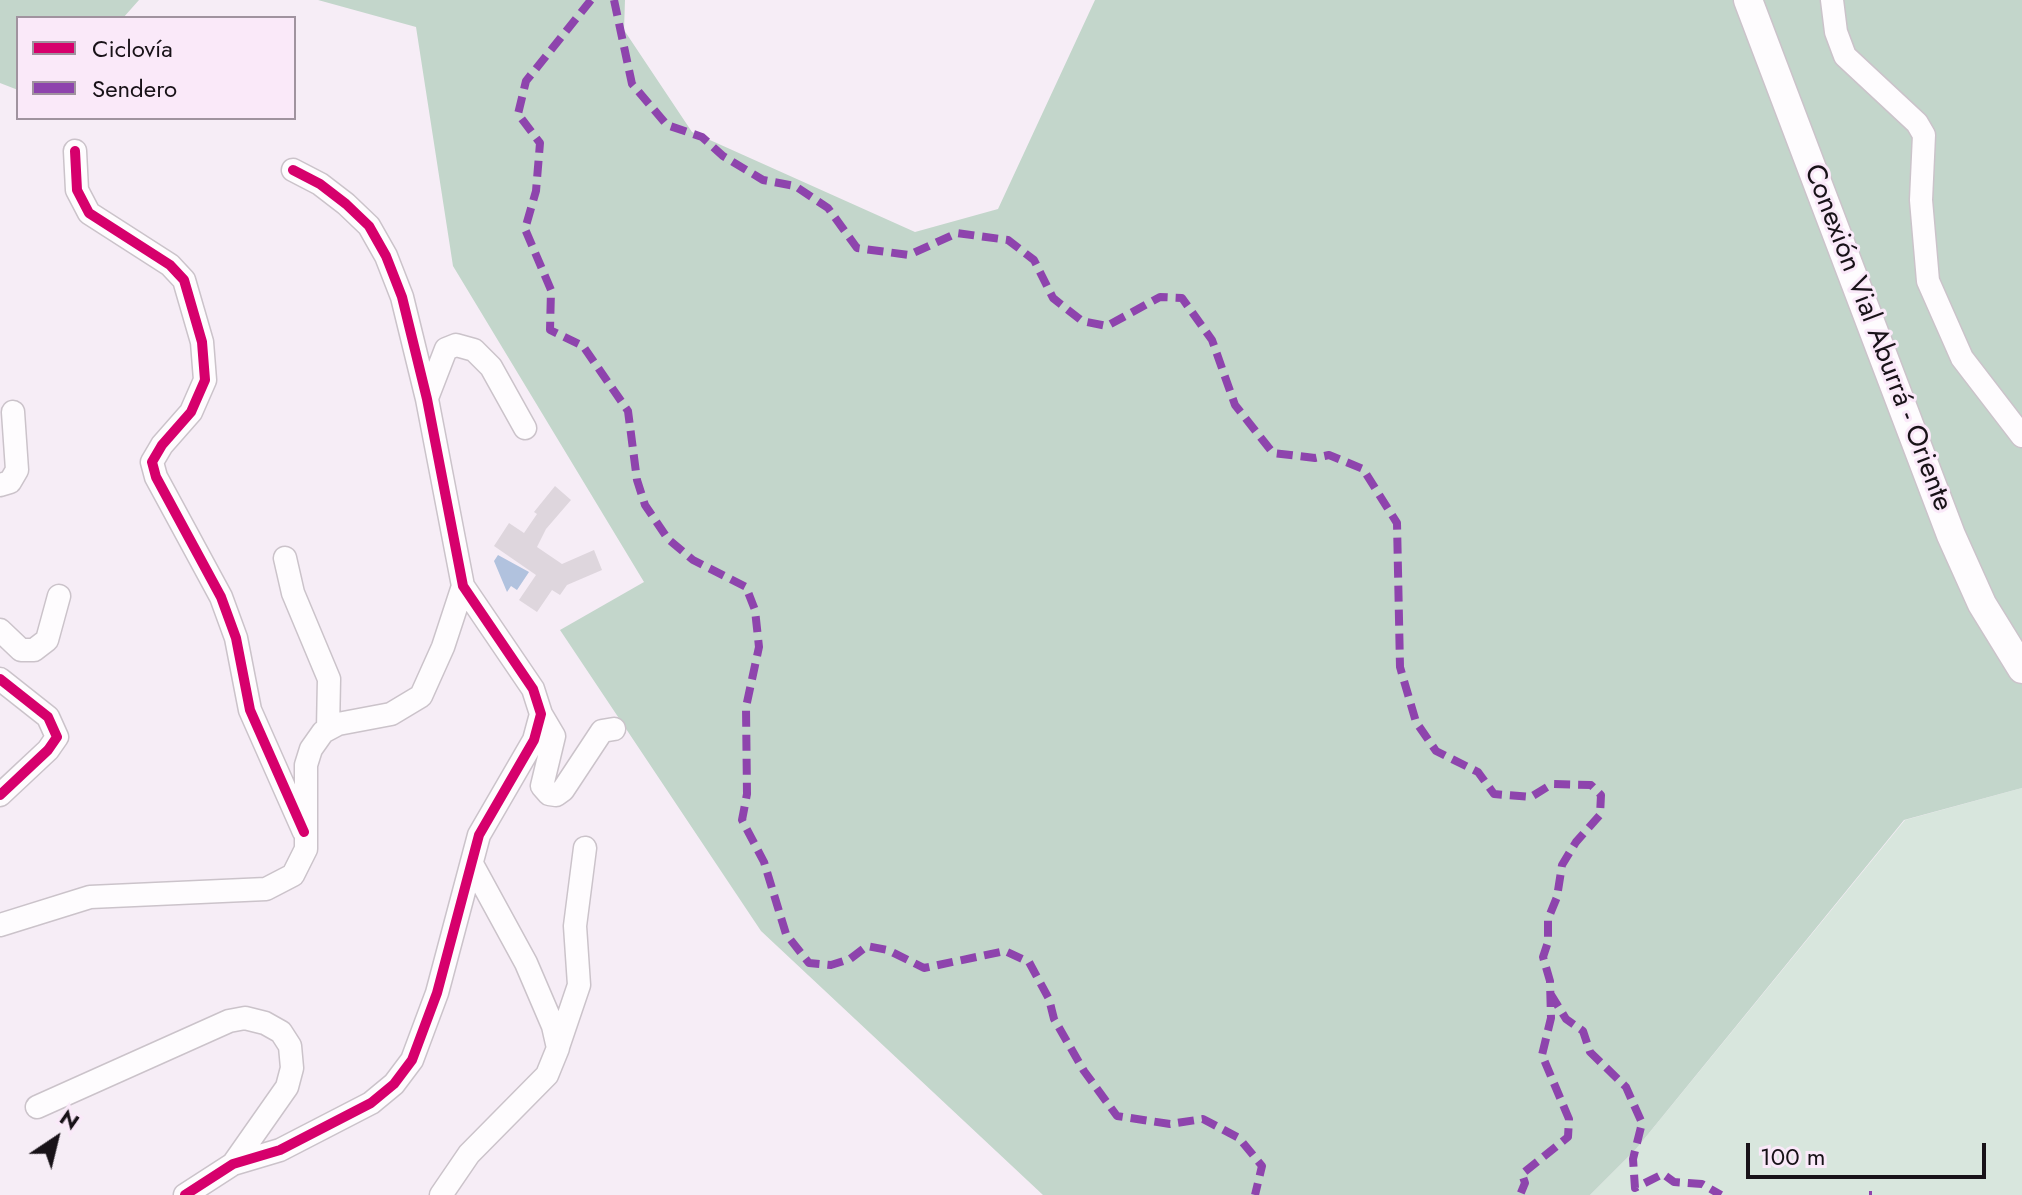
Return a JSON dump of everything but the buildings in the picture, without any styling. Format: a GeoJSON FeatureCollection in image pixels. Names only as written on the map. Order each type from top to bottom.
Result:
{"type":"FeatureCollection","features":[{"type":"Feature","properties":{"kind":"main road","name":"Conexión Vial Aburrá - Oriente"},"geometry":{"type":"LineString","coordinates":[[1748,0],[1951,535],[1982,604],[2022,669]]}},
{"type":"Feature","properties":{"kind":"street"},"geometry":{"type":"LineString","coordinates":[[1832,0],[1836,32],[1845,56],[1917,123],[1924,135],[1921,200],[1928,281],[1962,358],[2022,436]]}},
{"type":"Feature","properties":{"kind":"street"},"geometry":{"type":"LineString","coordinates":[[75,151],[77,190],[89,213],[170,265],[184,280],[202,342],[205,380],[191,412],[162,445],[152,462],[156,477],[221,597],[236,638],[250,710],[304,832]]}},
{"type":"Feature","properties":{"kind":"street"},"geometry":{"type":"LineString","coordinates":[[293,170],[320,184],[369,226],[402,297],[427,399],[463,586],[533,689],[541,714],[554,736],[542,786],[549,794],[556,795],[563,790],[602,731],[614,729]]}},
{"type":"Feature","properties":{"kind":"street"},"geometry":{"type":"LineString","coordinates":[[427,399],[446,349],[456,345],[474,350],[491,367],[525,428]]}},
{"type":"Feature","properties":{"kind":"street"},"geometry":{"type":"LineString","coordinates":[[0,485],[10,482],[17,470],[13,412]]}},
{"type":"Feature","properties":{"kind":"street"},"geometry":{"type":"LineString","coordinates":[[285,558],[293,593],[329,679],[328,729]]}},
{"type":"Feature","properties":{"kind":"street"},"geometry":{"type":"LineString","coordinates":[[0,925],[90,897],[266,889],[293,875],[303,862],[308,803],[306,765],[311,749],[328,729],[391,714],[421,696],[443,647],[463,586]]}},
{"type":"Feature","properties":{"kind":"street"},"geometry":{"type":"LineString","coordinates":[[0,630],[21,650],[34,650],[47,640],[59,596]]}},
{"type":"Feature","properties":{"kind":"street"},"geometry":{"type":"LineString","coordinates":[[0,679],[48,717],[57,737],[0,795]]}},
{"type":"Feature","properties":{"kind":"street"},"geometry":{"type":"LineString","coordinates":[[185,1195],[233,1164],[280,1150],[371,1103],[394,1084],[412,1060],[437,993],[479,835],[534,740],[541,714]]}},
{"type":"Feature","properties":{"kind":"street"},"geometry":{"type":"LineString","coordinates":[[441,1195],[469,1154],[547,1075],[579,985],[575,926],[585,848]]}},
{"type":"Feature","properties":{"kind":"street"},"geometry":{"type":"LineString","coordinates":[[472,864],[526,963],[553,1026],[558,1048]]}},
{"type":"Feature","properties":{"kind":"street"},"geometry":{"type":"LineString","coordinates":[[37,1107],[229,1021],[245,1018],[265,1023],[281,1032],[290,1046],[292,1068],[281,1096],[233,1164]]}},
{"type":"Feature","properties":{"kind":"shaded area"},"geometry":{"type":"Polygon","coordinates":[[[2022,788],[2022,1195],[1590,1195],[1636,1149],[1905,820],[2022,788]]]}},
{"type":"Feature","properties":{"kind":"green space"},"geometry":{"type":"Polygon","coordinates":[[[0,0],[139,0],[125,16],[16,16],[16,89],[0,83],[0,0]]]}},
{"type":"Feature","properties":{"kind":"green space"},"geometry":{"type":"Polygon","coordinates":[[[318,0],[625,0],[624,30],[692,132],[915,232],[998,209],[1095,0],[2022,0],[2022,788],[1904,820],[1636,1149],[1590,1195],[1043,1195],[761,931],[560,630],[644,582],[453,266],[416,27],[318,0]]]}},
{"type":"Feature","properties":{"kind":"water"},"geometry":{"type":"Polygon","coordinates":[[[498,555],[529,572],[517,590],[511,586],[507,592],[494,561],[498,555]]]}},
{"type":"Feature","properties":{"kind":"marked path"},"geometry":{"type":"LineString","coordinates":[[591,0],[526,81],[518,114],[540,143],[536,191],[525,229],[551,290],[550,330],[583,346],[628,411],[637,480],[645,505],[668,539],[693,560],[746,587],[755,610],[759,647],[746,707],[747,794],[742,820],[764,862],[786,934],[809,963],[831,965],[850,959],[867,946],[888,950],[924,968],[1005,951],[1029,962],[1049,999],[1054,1019],[1084,1071],[1117,1116],[1170,1124],[1203,1119],[1239,1138],[1262,1166],[1255,1195]]}},
{"type":"Feature","properties":{"kind":"marked path"},"geometry":{"type":"LineString","coordinates":[[614,0],[632,84],[667,125],[702,137],[723,156],[763,180],[795,186],[828,208],[857,248],[909,255],[957,233],[1008,240],[1034,260],[1053,298],[1082,321],[1107,326],[1160,297],[1182,298],[1212,340],[1235,405],[1273,453],[1315,458],[1329,455],[1363,469],[1397,523],[1400,667],[1416,722],[1436,751],[1478,772],[1494,794],[1531,797],[1552,784],[1591,785],[1601,795],[1600,815],[1576,842],[1562,865],[1557,897],[1548,919],[1548,942],[1543,957],[1550,981],[1551,1018],[1542,1055],[1569,1119],[1568,1137],[1522,1174],[1525,1183],[1520,1195]]}},
{"type":"Feature","properties":{"kind":"marked path"},"geometry":{"type":"LineString","coordinates":[[1550,993],[1566,1019],[1583,1031],[1590,1052],[1626,1087],[1642,1123],[1633,1159],[1635,1188],[1663,1174],[1674,1182],[1702,1184],[1721,1195]]}},
{"type":"Feature","properties":{"kind":"cycle path"},"geometry":{"type":"LineString","coordinates":[[75,151],[77,190],[89,213],[170,265],[184,280],[202,342],[205,380],[191,412],[162,445],[152,462],[156,477],[221,597],[236,638],[250,710],[304,832]]}},
{"type":"Feature","properties":{"kind":"cycle path"},"geometry":{"type":"LineString","coordinates":[[185,1195],[233,1164],[280,1150],[371,1103],[394,1084],[412,1060],[437,993],[479,835],[534,740],[541,714],[533,689],[463,586],[427,399],[402,297],[386,256],[369,226],[346,204],[320,184],[293,170]]}},
{"type":"Feature","properties":{"kind":"cycle path"},"geometry":{"type":"LineString","coordinates":[[0,679],[48,717],[57,737],[48,750],[0,795]]}}]}
